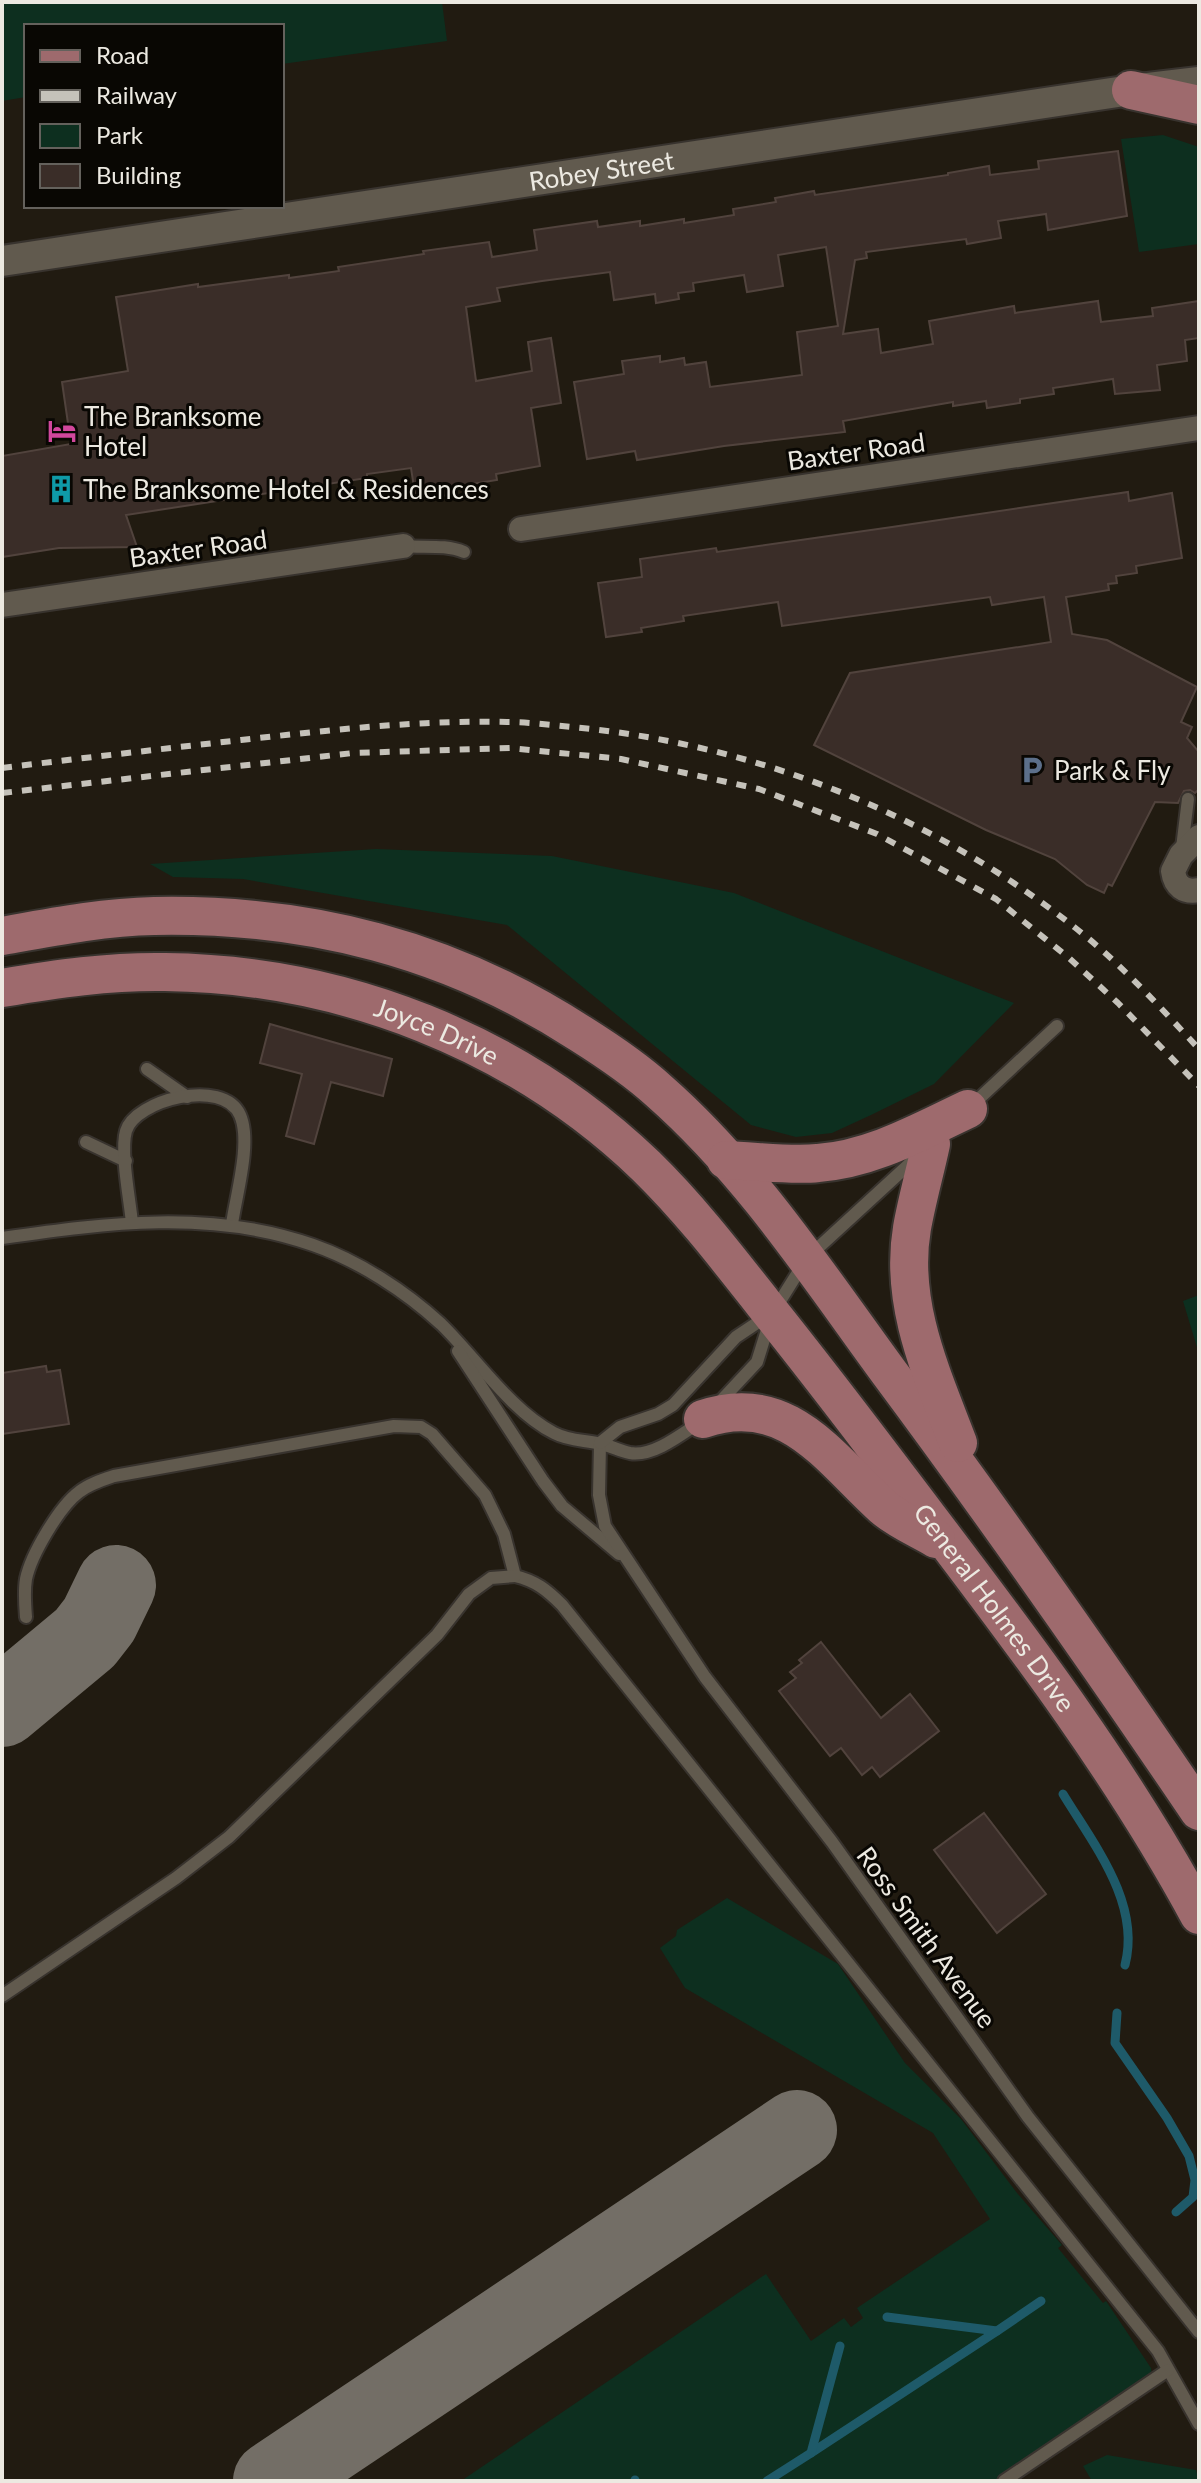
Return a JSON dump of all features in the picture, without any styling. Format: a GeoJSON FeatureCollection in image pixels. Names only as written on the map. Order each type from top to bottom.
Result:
{"type":"FeatureCollection","features":[{"type":"Feature","properties":{"kind":"main road"},"geometry":{"type":"LineString","coordinates":[[1131,90],[1199,105]]}},
{"type":"Feature","properties":{"kind":"main road"},"geometry":{"type":"LineString","coordinates":[[2,936],[100,920],[150,916],[216,917],[311,926],[407,950],[507,990],[598,1045],[637,1071],[663,1094],[726,1160],[814,1164],[841,1161],[875,1152],[968,1109]]}},
{"type":"Feature","properties":{"kind":"main road","name":"Joyce Drive"},"geometry":{"type":"LineString","coordinates":[[2,988],[108,974],[214,974],[319,989],[421,1021],[519,1069],[607,1132],[646,1166],[691,1215],[772,1314]]}},
{"type":"Feature","properties":{"kind":"main road"},"geometry":{"type":"LineString","coordinates":[[931,1144],[912,1229],[910,1288],[923,1349],[975,1489]]}},
{"type":"Feature","properties":{"kind":"main road","name":"General Holmes Drive"},"geometry":{"type":"LineString","coordinates":[[726,1160],[807,1258],[975,1489],[1199,1811]]}},
{"type":"Feature","properties":{"kind":"main road","name":"General Holmes Drive"},"geometry":{"type":"LineString","coordinates":[[772,1314],[1075,1714],[1135,1805],[1199,1915]]}},
{"type":"Feature","properties":{"kind":"main road"},"geometry":{"type":"LineString","coordinates":[[703,1419],[723,1412],[755,1412],[786,1422],[827,1450],[886,1510],[950,1547]]}},
{"type":"Feature","properties":{"kind":"street","name":"Robey Street"},"geometry":{"type":"LineString","coordinates":[[2,261],[1199,82]]}},
{"type":"Feature","properties":{"kind":"street","name":"Baxter Road"},"geometry":{"type":"LineString","coordinates":[[521,529],[1199,428]]}},
{"type":"Feature","properties":{"kind":"street","name":"Baxter Road"},"geometry":{"type":"LineString","coordinates":[[2,605],[403,546]]}},
{"type":"Feature","properties":{"kind":"street"},"geometry":{"type":"LineString","coordinates":[[1199,837],[1181,855],[1173,871],[1176,883],[1185,890],[1199,890]]}},
{"type":"Feature","properties":{"kind":"lane"},"geometry":{"type":"LineString","coordinates":[[403,546],[446,547],[464,552]]}},
{"type":"Feature","properties":{"kind":"lane"},"geometry":{"type":"LineString","coordinates":[[1181,855],[1188,799]]}},
{"type":"Feature","properties":{"kind":"lane"},"geometry":{"type":"LineString","coordinates":[[600,1443],[620,1427],[658,1414],[673,1405],[736,1337],[772,1314],[807,1258],[1057,1026]]}},
{"type":"Feature","properties":{"kind":"lane"},"geometry":{"type":"LineString","coordinates":[[147,1069],[187,1097]]}},
{"type":"Feature","properties":{"kind":"lane"},"geometry":{"type":"LineString","coordinates":[[132,1223],[125,1132],[138,1112],[187,1097],[214,1094],[236,1108],[245,1131],[232,1224]]}},
{"type":"Feature","properties":{"kind":"lane"},"geometry":{"type":"LineString","coordinates":[[86,1142],[126,1161]]}},
{"type":"Feature","properties":{"kind":"lane","name":"Ross Smith Avenue"},"geometry":{"type":"LineString","coordinates":[[2,1238],[88,1226],[173,1221],[232,1224],[316,1246],[383,1280],[441,1324],[514,1402],[553,1433],[577,1441],[600,1443],[632,1454],[655,1448],[703,1419],[757,1362],[772,1314]]}},
{"type":"Feature","properties":{"kind":"lane","name":"Ross Smith Avenue"},"geometry":{"type":"LineString","coordinates":[[441,1324],[562,1506],[628,1562]]}},
{"type":"Feature","properties":{"kind":"lane"},"geometry":{"type":"LineString","coordinates":[[26,1617],[26,1579],[35,1555],[66,1505],[80,1491],[96,1482],[114,1476],[394,1426],[421,1427],[432,1434],[485,1495],[504,1534],[515,1576]]}},
{"type":"Feature","properties":{"kind":"lane","name":"Ross Smith Avenue"},"geometry":{"type":"LineString","coordinates":[[600,1443],[599,1495],[605,1526],[721,1701],[832,1842],[1028,2117],[1199,2332]]}},
{"type":"Feature","properties":{"kind":"lane"},"geometry":{"type":"LineString","coordinates":[[2,1996],[176,1878],[229,1837],[437,1635],[469,1594],[491,1578],[515,1576],[530,1580],[545,1588],[562,1605],[1158,2351],[1199,2424]]}},
{"type":"Feature","properties":{"kind":"lane"},"geometry":{"type":"LineString","coordinates":[[1004,2481],[1168,2370]]}},
{"type":"Feature","properties":{"kind":"green space"},"geometry":{"type":"Polygon","coordinates":[[[2,2],[442,2],[447,41],[284,64],[284,24],[24,24],[24,97],[2,101],[2,2]]]}},
{"type":"Feature","properties":{"kind":"green space"},"geometry":{"type":"Polygon","coordinates":[[[1163,135],[1199,147],[1199,244],[1139,252],[1121,139],[1163,135]]]}},
{"type":"Feature","properties":{"kind":"green space"},"geometry":{"type":"Polygon","coordinates":[[[376,849],[552,856],[734,893],[1014,1003],[934,1084],[832,1133],[796,1137],[751,1125],[507,925],[243,879],[173,877],[150,864],[376,849]]]}},
{"type":"Feature","properties":{"kind":"green space"},"geometry":{"type":"Polygon","coordinates":[[[1199,1295],[1199,1354],[1183,1301],[1199,1295]]]}},
{"type":"Feature","properties":{"kind":"green space"},"geometry":{"type":"Polygon","coordinates":[[[727,1898],[838,1964],[905,2063],[961,2119],[1017,2193],[1062,2245],[1058,2248],[1103,2303],[1106,2301],[1151,2368],[1152,2376],[994,2481],[461,2481],[766,2274],[811,2341],[844,2318],[851,2327],[863,2318],[857,2308],[990,2219],[933,2133],[685,1988],[660,1948],[676,1936],[677,1930],[727,1898]]]}},
{"type":"Feature","properties":{"kind":"green space"},"geometry":{"type":"Polygon","coordinates":[[[1107,2455],[1196,2470],[1199,2481],[1092,2481],[1083,2466],[1107,2455]]]}},
{"type":"Feature","properties":{"kind":"building"},"geometry":{"type":"Polygon","coordinates":[[[1118,151],[1127,216],[1048,230],[1046,214],[998,221],[1001,238],[967,244],[966,239],[866,252],[867,258],[855,260],[843,334],[878,329],[881,353],[933,344],[929,321],[1014,306],[1015,313],[1098,301],[1101,322],[1153,316],[1152,308],[1199,301],[1199,338],[1185,340],[1187,361],[1157,365],[1160,390],[1115,394],[1113,379],[1053,388],[1054,394],[1020,399],[1020,403],[987,408],[986,401],[953,406],[953,402],[843,421],[845,432],[637,460],[635,451],[587,459],[574,382],[624,374],[622,361],[660,356],[660,362],[684,358],[685,365],[706,362],[710,387],[802,375],[797,332],[838,326],[826,247],[778,255],[783,286],[747,292],[744,275],[693,283],[694,291],[678,293],[679,299],[656,303],[655,294],[614,300],[610,272],[542,281],[497,288],[500,301],[466,307],[476,381],[532,371],[528,342],[551,338],[561,403],[531,408],[540,466],[496,474],[497,480],[447,488],[448,495],[416,500],[411,468],[367,474],[367,478],[126,515],[137,547],[59,548],[2,557],[2,456],[71,444],[62,382],[128,371],[116,297],[198,284],[198,287],[339,271],[338,267],[489,242],[492,257],[537,250],[534,230],[597,221],[598,227],[640,221],[640,226],[684,219],[684,223],[734,215],[733,209],[776,202],[775,198],[814,191],[815,195],[989,166],[990,175],[1039,169],[1038,161],[1118,151]]]}},
{"type":"Feature","properties":{"kind":"building"},"geometry":{"type":"Polygon","coordinates":[[[1128,492],[1129,501],[1172,493],[1182,558],[1136,566],[1137,573],[1116,576],[1117,583],[1108,584],[1109,590],[1066,597],[1072,634],[1107,640],[1197,687],[1181,722],[1192,727],[1187,738],[1199,752],[1199,789],[1195,793],[1184,791],[1178,803],[1155,802],[1112,886],[1108,884],[1104,893],[1087,885],[1055,859],[986,830],[814,745],[850,673],[1051,642],[1044,597],[992,605],[990,597],[782,626],[778,602],[683,616],[684,621],[606,637],[598,583],[642,577],[640,559],[716,548],[717,552],[1128,492]]]}},
{"type":"Feature","properties":{"kind":"building"},"geometry":{"type":"Polygon","coordinates":[[[270,1024],[392,1059],[383,1096],[331,1082],[314,1144],[286,1136],[302,1074],[260,1063],[270,1024]]]}},
{"type":"Feature","properties":{"kind":"building"},"geometry":{"type":"Polygon","coordinates":[[[46,1366],[47,1372],[60,1370],[69,1424],[2,1434],[2,1373],[46,1366]]]}},
{"type":"Feature","properties":{"kind":"building"},"geometry":{"type":"Polygon","coordinates":[[[821,1642],[881,1718],[910,1694],[939,1731],[880,1777],[872,1767],[862,1775],[841,1748],[830,1756],[779,1691],[796,1678],[790,1672],[802,1663],[799,1660],[821,1642]]]}},
{"type":"Feature","properties":{"kind":"building"},"geometry":{"type":"Polygon","coordinates":[[[984,1813],[1046,1894],[997,1933],[934,1850],[984,1813]]]}},
{"type":"Feature","properties":{"kind":"waterway"},"geometry":{"type":"LineString","coordinates":[[1063,1794],[1112,1875],[1121,1897],[1128,1942],[1125,1965]]}},
{"type":"Feature","properties":{"kind":"waterway"},"geometry":{"type":"LineString","coordinates":[[1117,2013],[1115,2043],[1167,2118],[1189,2156],[1195,2180],[1193,2197],[1176,2212]]}},
{"type":"Feature","properties":{"kind":"waterway"},"geometry":{"type":"LineString","coordinates":[[997,2331],[1041,2301]]}},
{"type":"Feature","properties":{"kind":"waterway"},"geometry":{"type":"LineString","coordinates":[[811,2453],[997,2331],[887,2317]]}},
{"type":"Feature","properties":{"kind":"waterway"},"geometry":{"type":"LineString","coordinates":[[767,2481],[811,2453],[840,2346]]}},
{"type":"Feature","properties":{"kind":"taxiway"},"geometry":{"type":"LineString","coordinates":[[2,1707],[85,1638],[99,1620],[116,1585]]}},
{"type":"Feature","properties":{"kind":"taxiway"},"geometry":{"type":"LineString","coordinates":[[273,2481],[797,2130]]}},
{"type":"Feature","properties":{"kind":"railway"},"geometry":{"type":"LineString","coordinates":[[2,768],[374,726],[440,723],[548,725],[640,736],[708,750],[775,768],[840,792],[964,852],[1022,889],[1094,943],[1141,987],[1199,1049]]}},
{"type":"Feature","properties":{"kind":"railway"},"geometry":{"type":"LineString","coordinates":[[2,793],[353,753],[510,748],[621,759],[759,789],[877,834],[996,899],[1069,958],[1118,1003],[1199,1086]]}},
{"type":"Feature","properties":{"kind":"place","name":"The Branksome Hotel"},"geometry":{"type":"Point","coordinates":[62,431]}},
{"type":"Feature","properties":{"kind":"place","name":"The Branksome Hotel & Residences"},"geometry":{"type":"Point","coordinates":[61,489]}},
{"type":"Feature","properties":{"kind":"place","name":"Park & Fly"},"geometry":{"type":"Point","coordinates":[1032,770]}}]}
